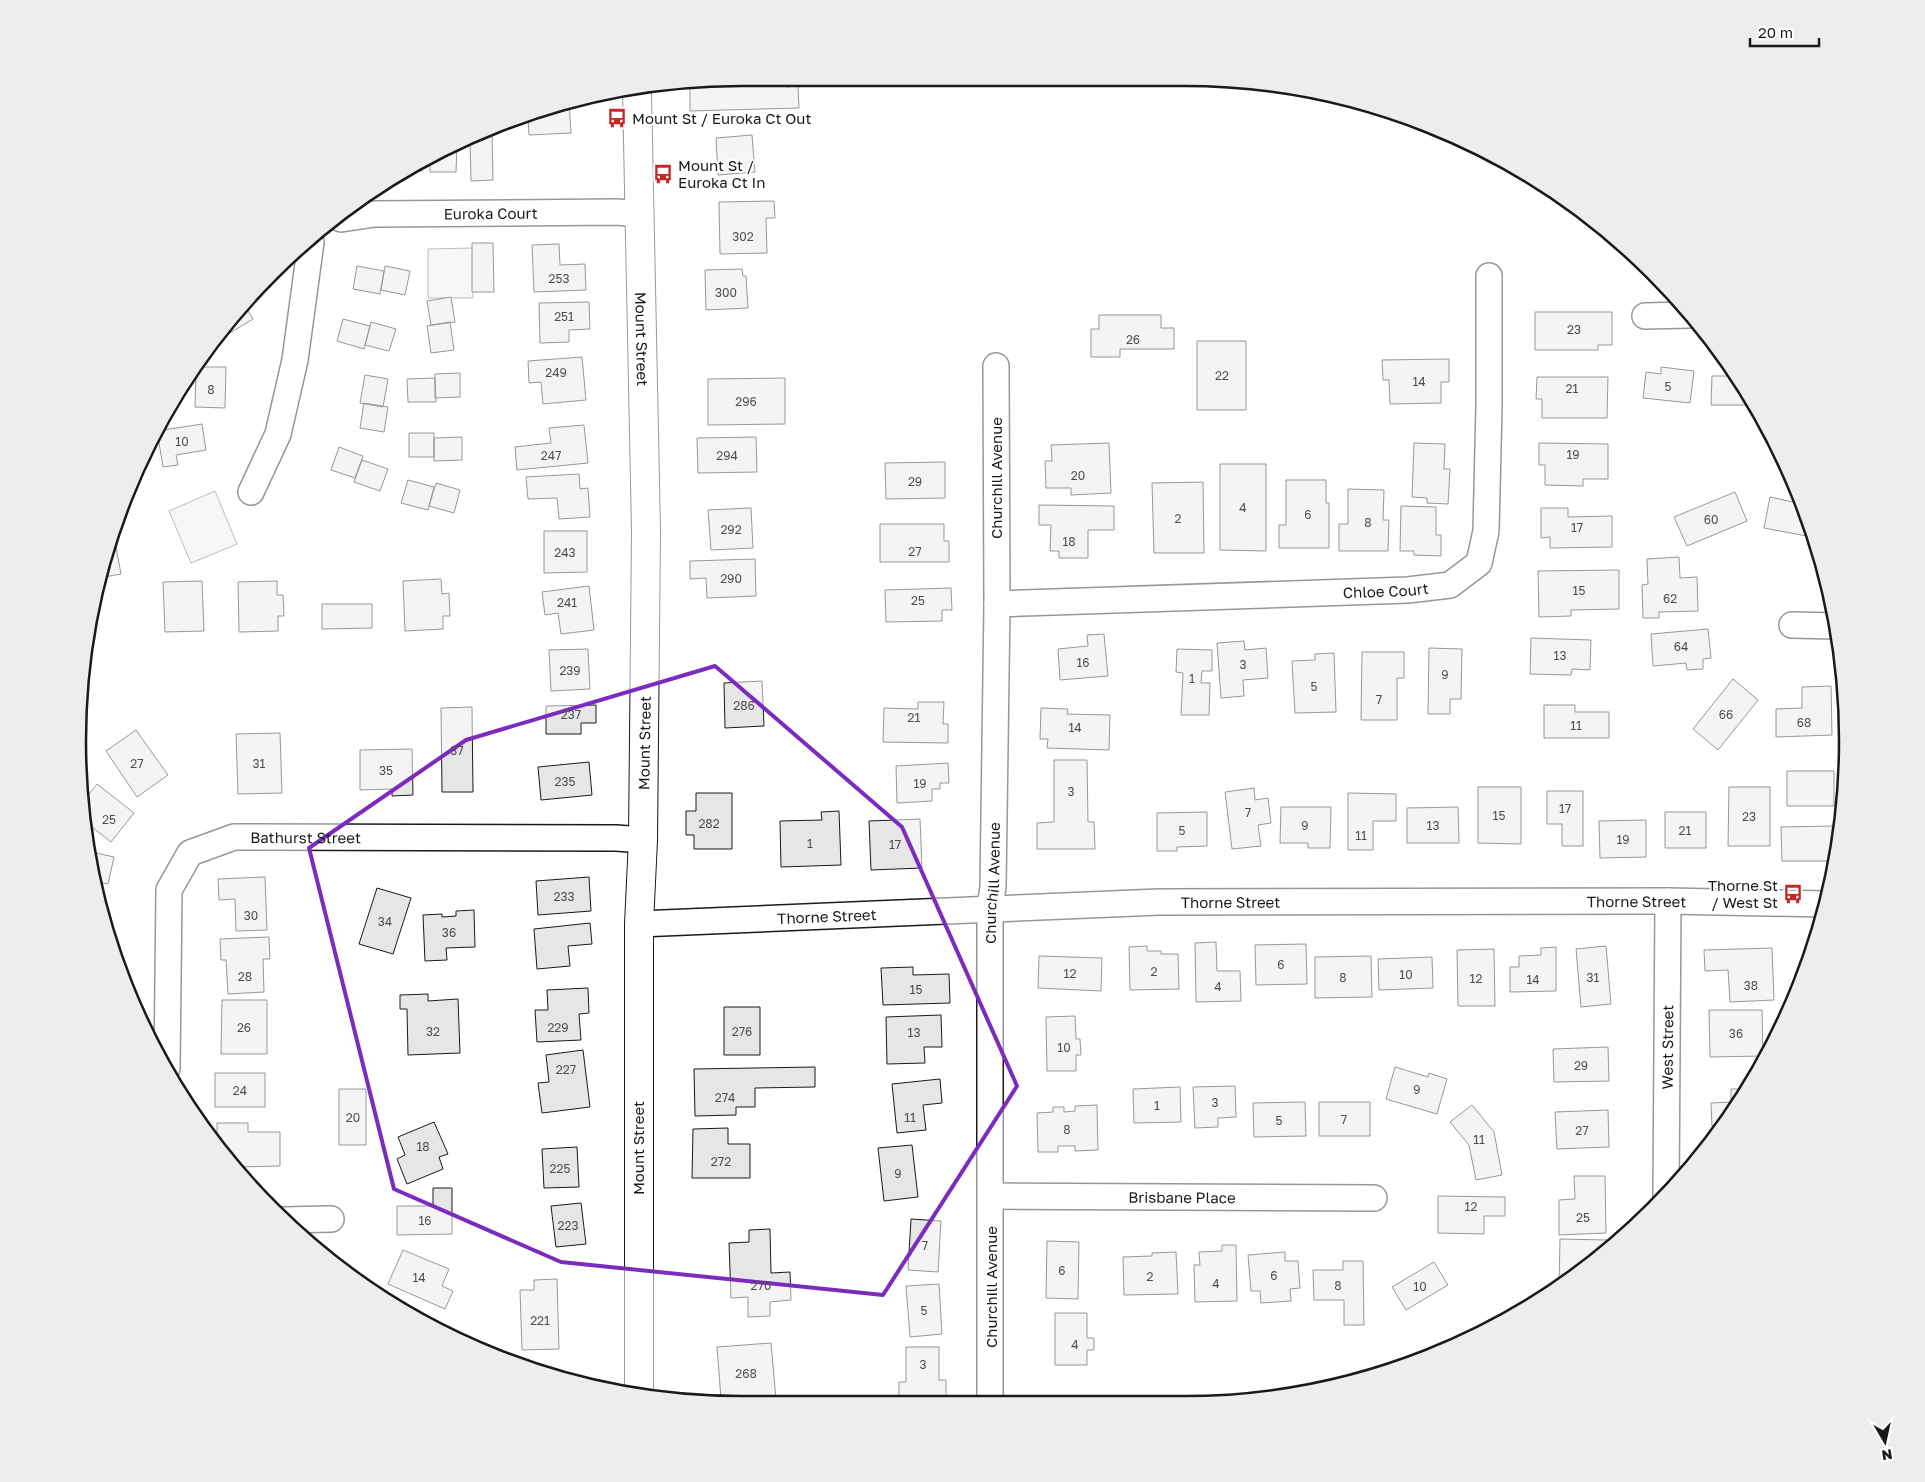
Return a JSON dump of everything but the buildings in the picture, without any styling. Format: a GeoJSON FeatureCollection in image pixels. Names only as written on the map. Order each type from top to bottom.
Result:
{"type":"FeatureCollection","features":[{"type":"Feature","properties":{"kind":"highway","name":"Mount Street"},"geometry":{"type":"LineString","coordinates":[[637,95],[646,531],[643,840],[639,924],[639,1387]]}},
{"type":"Feature","properties":{"kind":"street","name":"Euroka Court"},"geometry":{"type":"LineString","coordinates":[[348,218],[375,214],[616,212],[640,214]]}},
{"type":"Feature","properties":{"kind":"street"},"geometry":{"type":"LineString","coordinates":[[251,492],[278,434],[294,360],[310,248]]}},
{"type":"Feature","properties":{"kind":"street","name":"Chloe Court"},"geometry":{"type":"LineString","coordinates":[[997,604],[1408,590],[1450,585],[1479,563],[1486,531],[1489,405],[1489,276]]}},
{"type":"Feature","properties":{"kind":"street"},"geometry":{"type":"LineString","coordinates":[[1645,316],[1681,315]]}},
{"type":"Feature","properties":{"kind":"street","name":"Churchill Avenue"},"geometry":{"type":"LineString","coordinates":[[990,1396],[990,908],[993,887],[997,604],[996,366]]}},
{"type":"Feature","properties":{"kind":"street"},"geometry":{"type":"LineString","coordinates":[[1792,625],[1828,626]]}},
{"type":"Feature","properties":{"kind":"street","name":"Bathurst Street"},"geometry":{"type":"LineString","coordinates":[[167,1055],[169,890],[190,853],[234,837],[616,838],[643,840]]}},
{"type":"Feature","properties":{"kind":"street","name":"Thorne Street"},"geometry":{"type":"LineString","coordinates":[[639,924],[1158,902],[1668,901],[1817,904]]}},
{"type":"Feature","properties":{"kind":"street","name":"West Street"},"geometry":{"type":"LineString","coordinates":[[1666,1184],[1668,901]]}},
{"type":"Feature","properties":{"kind":"street","name":"Brisbane Place"},"geometry":{"type":"LineString","coordinates":[[991,1196],[1374,1198]]}},
{"type":"Feature","properties":{"kind":"street"},"geometry":{"type":"LineString","coordinates":[[295,1220],[331,1219]]}},
{"type":"Feature","properties":{"kind":"highlighted area"},"geometry":{"type":"Polygon","coordinates":[[[715,666],[902,827],[1017,1086],[883,1295],[561,1262],[394,1189],[309,848],[466,740],[715,666]]]}},
{"type":"Feature","properties":{"kind":"shaded area"},"geometry":{"type":"Polygon","coordinates":[[[473,248],[473,298],[428,298],[428,249],[473,248]]]}},
{"type":"Feature","properties":{"kind":"shaded area"},"geometry":{"type":"Polygon","coordinates":[[[215,491],[237,544],[191,563],[169,511],[215,491]]]}},
{"type":"Feature","properties":{"kind":"place","name":"Mount St / Euroka Ct Out"},"geometry":{"type":"Point","coordinates":[617,118]}},
{"type":"Feature","properties":{"kind":"place","name":"Mount St / Euroka Ct In"},"geometry":{"type":"Point","coordinates":[663,174]}},
{"type":"Feature","properties":{"kind":"place","name":"Thorne St / West St"},"geometry":{"type":"Point","coordinates":[1793,894]}}]}
